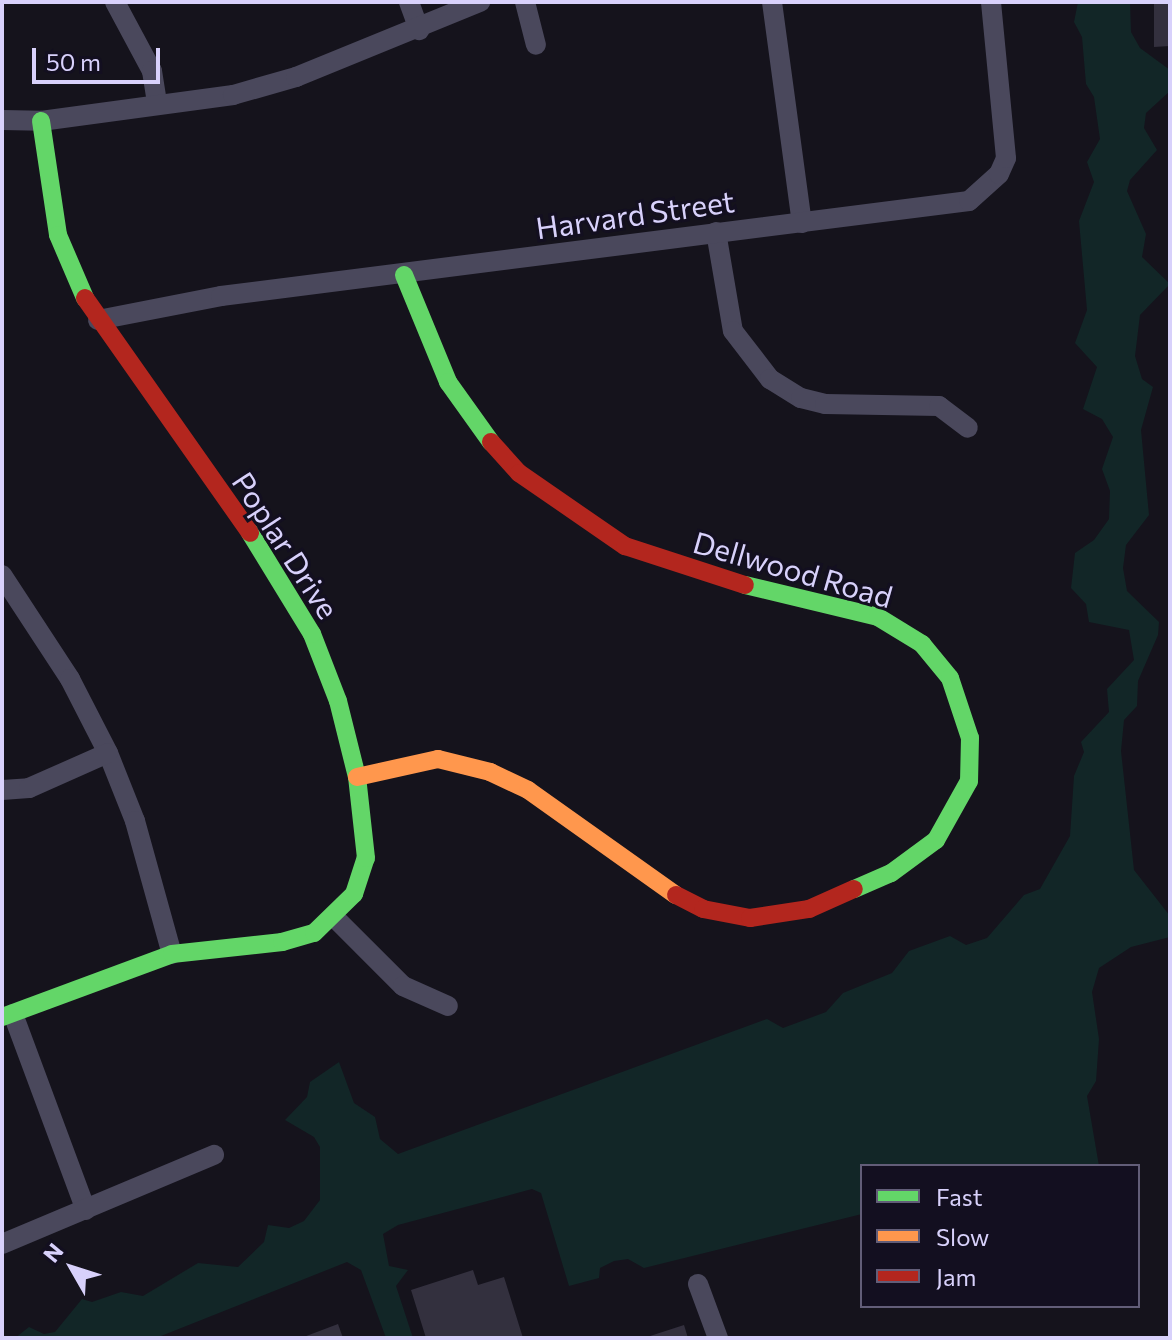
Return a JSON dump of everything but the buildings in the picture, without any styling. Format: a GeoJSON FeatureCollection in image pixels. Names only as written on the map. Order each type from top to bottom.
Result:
{"type":"FeatureCollection","features":[{"type":"Feature","properties":{"kind":"street"},"geometry":{"type":"LineString","coordinates":[[115,2],[152,71],[157,104]]}},
{"type":"Feature","properties":{"kind":"street"},"geometry":{"type":"LineString","coordinates":[[409,2],[419,30]]}},
{"type":"Feature","properties":{"kind":"street"},"geometry":{"type":"LineString","coordinates":[[2,120],[41,121],[233,95],[296,77],[419,30],[480,2]]}},
{"type":"Feature","properties":{"kind":"street"},"geometry":{"type":"LineString","coordinates":[[525,2],[536,45]]}},
{"type":"Feature","properties":{"kind":"street"},"geometry":{"type":"LineString","coordinates":[[772,2],[802,223]]}},
{"type":"Feature","properties":{"kind":"street","name":"Harvard Street"},"geometry":{"type":"LineString","coordinates":[[98,320],[221,296],[969,201],[999,174],[1006,158],[991,2]]}},
{"type":"Feature","properties":{"kind":"street","name":"Poplar Drive"},"geometry":{"type":"LineString","coordinates":[[8,1016],[172,954],[282,942],[314,933],[335,918],[354,894],[366,858],[357,777],[338,701],[312,634],[271,563],[77,286],[58,235],[41,121]]}},
{"type":"Feature","properties":{"kind":"street"},"geometry":{"type":"LineString","coordinates":[[716,232],[733,331],[770,379],[801,398],[825,404],[939,406],[968,428]]}},
{"type":"Feature","properties":{"kind":"street","name":"Dellwood Road"},"geometry":{"type":"LineString","coordinates":[[357,777],[438,759],[490,772],[528,790],[656,885],[703,909],[750,918],[809,909],[891,873],[936,840],[969,781],[970,738],[950,678],[922,644],[878,617],[720,579],[625,546],[519,473],[477,427],[448,382],[404,275]]}},
{"type":"Feature","properties":{"kind":"street"},"geometry":{"type":"LineString","coordinates":[[2,575],[70,679],[108,753],[135,821],[172,954]]}},
{"type":"Feature","properties":{"kind":"street"},"geometry":{"type":"LineString","coordinates":[[2,790],[29,788],[108,753]]}},
{"type":"Feature","properties":{"kind":"street"},"geometry":{"type":"LineString","coordinates":[[335,918],[403,986],[448,1006]]}},
{"type":"Feature","properties":{"kind":"street"},"geometry":{"type":"LineString","coordinates":[[8,1016],[86,1210]]}},
{"type":"Feature","properties":{"kind":"street"},"geometry":{"type":"LineString","coordinates":[[2,1244],[214,1155]]}},
{"type":"Feature","properties":{"kind":"street"},"geometry":{"type":"LineString","coordinates":[[698,1284],[718,1338]]}},
{"type":"Feature","properties":{"kind":"green space"},"geometry":{"type":"Polygon","coordinates":[[[1078,2],[1130,2],[1131,32],[1140,48],[1170,70],[1170,91],[1146,113],[1144,128],[1157,150],[1130,180],[1127,191],[1146,234],[1142,257],[1170,284],[1140,315],[1135,356],[1142,379],[1153,387],[1141,430],[1149,515],[1126,545],[1123,568],[1127,591],[1159,622],[1158,635],[1138,681],[1137,706],[1124,720],[1121,751],[1134,870],[1170,916],[1170,937],[1131,947],[1099,968],[1092,992],[1099,1039],[1096,1081],[1087,1096],[1099,1164],[860,1164],[860,1214],[644,1268],[628,1259],[614,1261],[600,1268],[599,1278],[569,1286],[541,1193],[532,1189],[398,1225],[383,1234],[389,1266],[408,1270],[396,1286],[413,1338],[386,1338],[361,1270],[347,1262],[156,1338],[15,1338],[29,1327],[44,1334],[55,1332],[82,1299],[92,1302],[121,1292],[143,1296],[198,1263],[238,1267],[264,1242],[268,1225],[289,1228],[304,1221],[320,1200],[320,1147],[314,1137],[285,1120],[307,1097],[310,1082],[339,1062],[354,1103],[375,1117],[380,1139],[398,1154],[767,1019],[783,1028],[826,1012],[843,993],[892,973],[909,951],[950,936],[966,945],[987,938],[1024,895],[1040,889],[1070,836],[1074,776],[1084,752],[1081,742],[1109,712],[1107,689],[1134,660],[1129,630],[1089,622],[1086,604],[1071,588],[1075,553],[1094,540],[1109,519],[1110,491],[1102,469],[1113,437],[1102,419],[1083,409],[1097,367],[1075,343],[1087,310],[1079,221],[1094,182],[1087,162],[1100,139],[1094,97],[1086,84],[1082,37],[1074,22],[1078,2]]]}},
{"type":"Feature","properties":{"kind":"traffic: fast"},"geometry":{"type":"LineString","coordinates":[[41,121],[58,235],[85,298]]}},
{"type":"Feature","properties":{"kind":"traffic: fast"},"geometry":{"type":"LineString","coordinates":[[404,275],[448,382],[491,442]]}},
{"type":"Feature","properties":{"kind":"traffic: fast"},"geometry":{"type":"LineString","coordinates":[[2,1017],[172,954],[282,942],[314,933],[354,894],[366,858],[357,777],[338,701],[312,634],[250,533]]}},
{"type":"Feature","properties":{"kind":"traffic: fast"},"geometry":{"type":"LineString","coordinates":[[745,585],[878,617],[922,644],[950,678],[970,738],[969,781],[936,840],[891,873],[854,889]]}},
{"type":"Feature","properties":{"kind":"traffic: slow"},"geometry":{"type":"LineString","coordinates":[[357,777],[438,759],[490,772],[528,790],[676,895]]}},
{"type":"Feature","properties":{"kind":"traffic: jam"},"geometry":{"type":"LineString","coordinates":[[85,298],[250,533]]}},
{"type":"Feature","properties":{"kind":"traffic: jam"},"geometry":{"type":"LineString","coordinates":[[491,442],[519,473],[625,546],[745,585]]}},
{"type":"Feature","properties":{"kind":"traffic: jam"},"geometry":{"type":"LineString","coordinates":[[676,895],[703,909],[750,918],[809,909],[854,889]]}}]}
